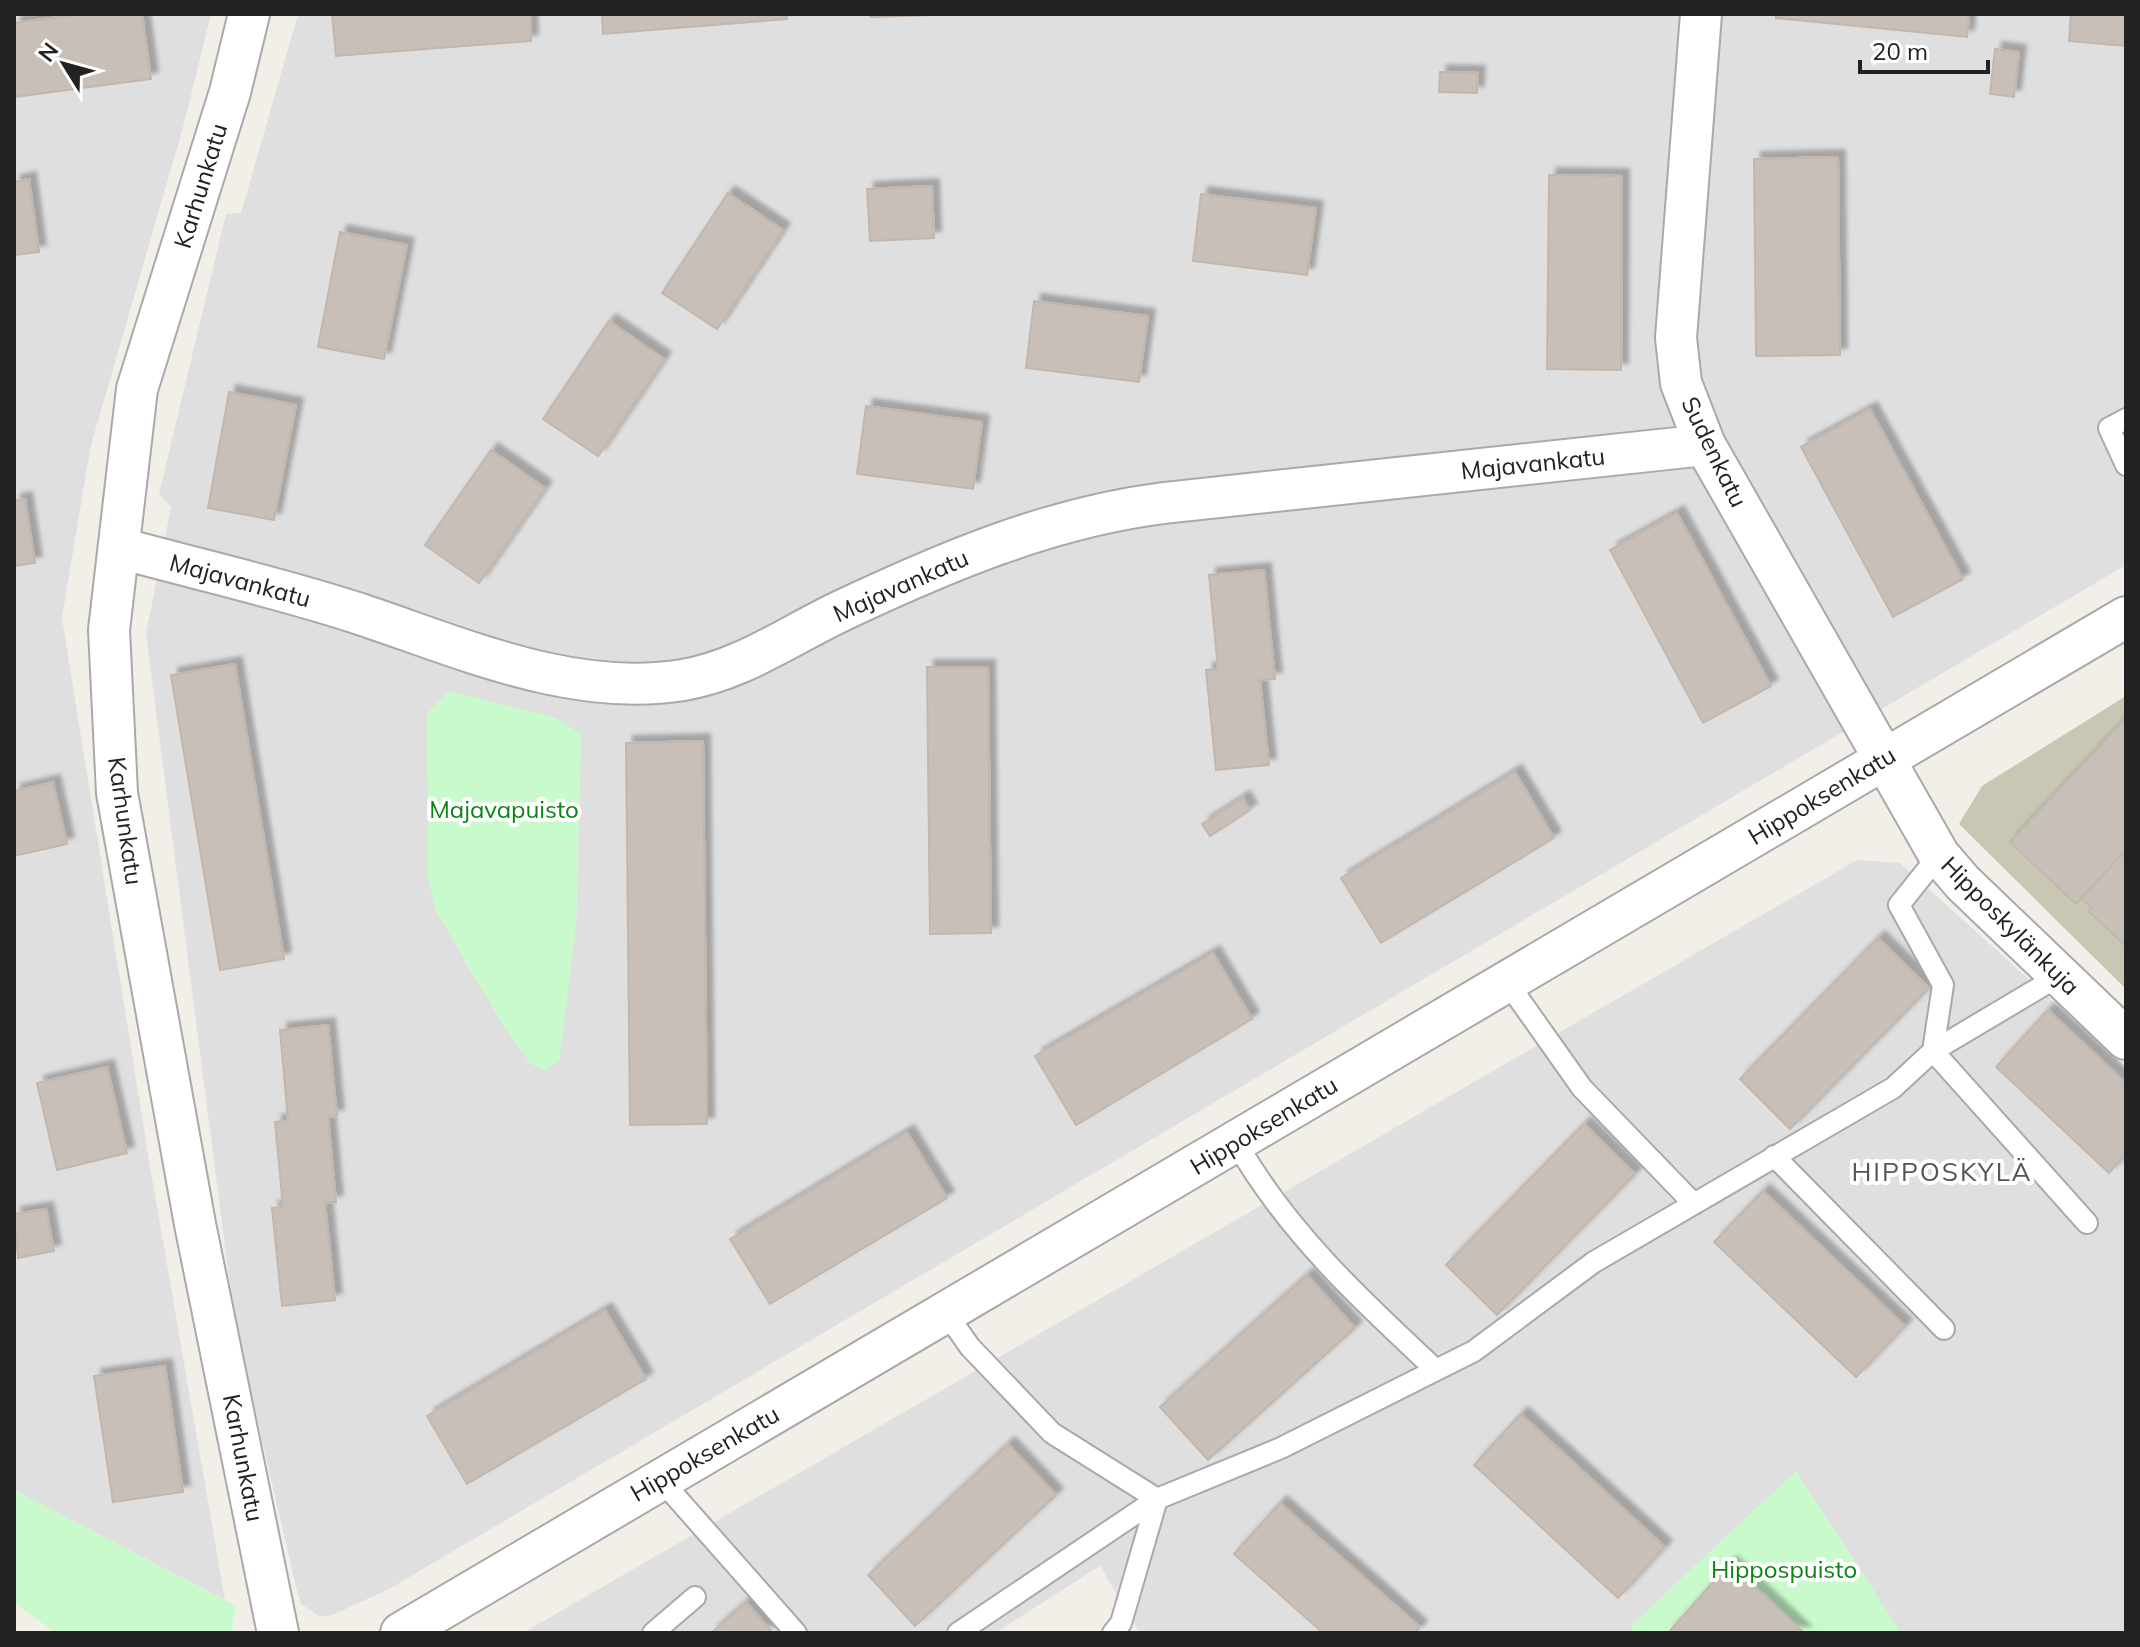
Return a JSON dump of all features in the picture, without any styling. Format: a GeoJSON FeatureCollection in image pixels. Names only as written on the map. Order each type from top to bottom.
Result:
{"type":"FeatureCollection","features":[{"type":"Feature","properties":{"kind":"street","name":"Karhunkatu"},"geometry":{"type":"LineString","coordinates":[[249,14],[230,92],[137,389],[109,630],[117,793],[195,1224],[278,1633]]}},
{"type":"Feature","properties":{"kind":"street","name":"Sudenkatu"},"geometry":{"type":"LineString","coordinates":[[1701,14],[1676,338],[1681,383],[1705,445],[1885,759]]}},
{"type":"Feature","properties":{"kind":"street","name":"Majavankatu"},"geometry":{"type":"LineString","coordinates":[[120,548],[358,614],[422,637],[555,675],[602,681],[669,681],[728,668],[935,567],[1025,535],[1097,516],[1164,503],[1705,445]]}},
{"type":"Feature","properties":{"kind":"street","name":"Hippoksenkatu"},"geometry":{"type":"LineString","coordinates":[[401,1633],[2126,617]]}},
{"type":"Feature","properties":{"kind":"street","name":"Hipposkylänkuja"},"geometry":{"type":"LineString","coordinates":[[1885,759],[1939,855],[2126,1039]]}},
{"type":"Feature","properties":{"kind":"lane"},"geometry":{"type":"LineString","coordinates":[[2126,419],[2109,428],[2126,465]]}},
{"type":"Feature","properties":{"kind":"lane"},"geometry":{"type":"LineString","coordinates":[[1933,1051],[1943,985],[1899,905],[1939,855]]}},
{"type":"Feature","properties":{"kind":"lane"},"geometry":{"type":"LineString","coordinates":[[958,1633],[1157,1499],[1281,1448],[1474,1351],[1594,1262],[1893,1088],[1933,1051],[2059,976]]}},
{"type":"Feature","properties":{"kind":"lane"},"geometry":{"type":"LineString","coordinates":[[1507,982],[1582,1088],[1694,1204]]}},
{"type":"Feature","properties":{"kind":"lane"},"geometry":{"type":"LineString","coordinates":[[1933,1051],[2087,1223]]}},
{"type":"Feature","properties":{"kind":"lane"},"geometry":{"type":"LineString","coordinates":[[1236,1142],[1257,1180],[1328,1268],[1436,1370]]}},
{"type":"Feature","properties":{"kind":"lane"},"geometry":{"type":"LineString","coordinates":[[1774,1156],[1944,1329]]}},
{"type":"Feature","properties":{"kind":"lane"},"geometry":{"type":"LineString","coordinates":[[946,1313],[970,1347],[1052,1433],[1157,1499]]}},
{"type":"Feature","properties":{"kind":"lane"},"geometry":{"type":"LineString","coordinates":[[661,1480],[796,1633]]}},
{"type":"Feature","properties":{"kind":"lane"},"geometry":{"type":"LineString","coordinates":[[1113,1633],[1121,1623],[1157,1499]]}},
{"type":"Feature","properties":{"kind":"lane"},"geometry":{"type":"LineString","coordinates":[[653,1633],[695,1597]]}},
{"type":"Feature","properties":{"kind":"shaded area"},"geometry":{"type":"Polygon","coordinates":[[[14,14],[211,14],[184,124],[91,445],[62,618],[150,1166],[225,1600],[14,1490],[14,14]]]}},
{"type":"Feature","properties":{"kind":"shaded area"},"geometry":{"type":"Polygon","coordinates":[[[298,14],[2126,14],[2126,565],[389,1589],[330,1616],[319,1616],[301,1604],[297,1591],[235,1324],[146,634],[171,507],[159,494],[226,214],[241,213],[298,14]],[[449,691],[427,714],[428,751],[465,962],[531,1064],[559,1061],[576,924],[581,734],[449,691]]]}},
{"type":"Feature","properties":{"kind":"shaded area"},"geometry":{"type":"Polygon","coordinates":[[[2126,696],[2126,989],[1959,824],[1982,786],[2126,696]]]}},
{"type":"Feature","properties":{"kind":"shaded area"},"geometry":{"type":"Polygon","coordinates":[[[1857,860],[1900,863],[2126,1067],[2126,1633],[1901,1633],[1796,1471],[1632,1625],[1632,1633],[1140,1633],[1100,1566],[995,1633],[523,1633],[1857,860]]]}},
{"type":"Feature","properties":{"kind":"green space","name":"Majavapuisto"},"geometry":{"type":"Polygon","coordinates":[[[449,691],[556,718],[581,734],[576,924],[559,1061],[545,1071],[531,1064],[501,1022],[435,909],[428,876],[427,714],[449,691]]]}},
{"type":"Feature","properties":{"kind":"green space","name":"Hippospuisto"},"geometry":{"type":"Polygon","coordinates":[[[1796,1471],[1901,1633],[1632,1633],[1632,1625],[1796,1471]]]}},
{"type":"Feature","properties":{"kind":"green space"},"geometry":{"type":"Polygon","coordinates":[[[14,1490],[236,1606],[231,1633],[56,1633],[14,1603],[14,1490]]]}},
{"type":"Feature","properties":{"kind":"building"},"geometry":{"type":"Polygon","coordinates":[[[82,14],[142,14],[151,79],[14,97],[14,23],[82,14]]]}},
{"type":"Feature","properties":{"kind":"building"},"geometry":{"type":"Polygon","coordinates":[[[332,14],[530,14],[531,41],[336,56],[332,14]]]}},
{"type":"Feature","properties":{"kind":"building"},"geometry":{"type":"Polygon","coordinates":[[[602,14],[787,14],[787,19],[603,34],[602,14]]]}},
{"type":"Feature","properties":{"kind":"building"},"geometry":{"type":"Polygon","coordinates":[[[870,14],[967,14],[871,17],[870,14]]]}},
{"type":"Feature","properties":{"kind":"building"},"geometry":{"type":"Polygon","coordinates":[[[1776,14],[1969,14],[1967,37],[1776,18],[1776,14]]]}},
{"type":"Feature","properties":{"kind":"building"},"geometry":{"type":"Polygon","coordinates":[[[2071,14],[2126,14],[2126,46],[2069,41],[2071,14]]]}},
{"type":"Feature","properties":{"kind":"building"},"geometry":{"type":"Polygon","coordinates":[[[1995,49],[2019,52],[2014,97],[1990,94],[1995,49]]]}},
{"type":"Feature","properties":{"kind":"building"},"geometry":{"type":"Polygon","coordinates":[[[1440,72],[1478,73],[1477,93],[1439,92],[1440,72]]]}},
{"type":"Feature","properties":{"kind":"building"},"geometry":{"type":"Polygon","coordinates":[[[1838,157],[1840,355],[1756,356],[1754,159],[1838,157]]]}},
{"type":"Feature","properties":{"kind":"building"},"geometry":{"type":"Polygon","coordinates":[[[1549,175],[1622,176],[1621,370],[1547,369],[1549,175]]]}},
{"type":"Feature","properties":{"kind":"building"},"geometry":{"type":"Polygon","coordinates":[[[29,179],[39,252],[14,255],[14,182],[29,179]]]}},
{"type":"Feature","properties":{"kind":"building"},"geometry":{"type":"Polygon","coordinates":[[[932,186],[934,238],[870,241],[867,189],[932,186]]]}},
{"type":"Feature","properties":{"kind":"building"},"geometry":{"type":"Polygon","coordinates":[[[728,193],[783,230],[717,329],[662,293],[728,193]]]}},
{"type":"Feature","properties":{"kind":"building"},"geometry":{"type":"Polygon","coordinates":[[[1201,194],[1316,208],[1307,275],[1193,261],[1201,194]]]}},
{"type":"Feature","properties":{"kind":"building"},"geometry":{"type":"Polygon","coordinates":[[[340,232],[407,245],[384,359],[318,347],[340,232]]]}},
{"type":"Feature","properties":{"kind":"building"},"geometry":{"type":"Polygon","coordinates":[[[1034,301],[1148,316],[1139,382],[1026,368],[1034,301]]]}},
{"type":"Feature","properties":{"kind":"building"},"geometry":{"type":"Polygon","coordinates":[[[609,321],[664,359],[598,456],[543,419],[609,321]]]}},
{"type":"Feature","properties":{"kind":"building"},"geometry":{"type":"Polygon","coordinates":[[[229,392],[296,405],[274,520],[208,508],[229,392]]]}},
{"type":"Feature","properties":{"kind":"building"},"geometry":{"type":"Polygon","coordinates":[[[866,406],[982,422],[973,489],[857,474],[866,406]]]}},
{"type":"Feature","properties":{"kind":"building"},"geometry":{"type":"Polygon","coordinates":[[[1870,409],[1963,579],[1893,617],[1801,447],[1870,409]]]}},
{"type":"Feature","properties":{"kind":"building"},"geometry":{"type":"Polygon","coordinates":[[[491,450],[545,488],[479,583],[425,545],[491,450]]]}},
{"type":"Feature","properties":{"kind":"building"},"geometry":{"type":"Polygon","coordinates":[[[25,499],[35,563],[14,566],[14,501],[25,499]]]}},
{"type":"Feature","properties":{"kind":"building"},"geometry":{"type":"Polygon","coordinates":[[[1677,513],[1771,686],[1703,723],[1610,550],[1677,513]]]}},
{"type":"Feature","properties":{"kind":"building"},"geometry":{"type":"Polygon","coordinates":[[[1264,570],[1275,679],[1260,680],[1269,765],[1216,770],[1206,670],[1218,669],[1209,575],[1264,570]]]}},
{"type":"Feature","properties":{"kind":"building"},"geometry":{"type":"Polygon","coordinates":[[[235,664],[284,959],[220,970],[171,675],[235,664]]]}},
{"type":"Feature","properties":{"kind":"building"},"geometry":{"type":"Polygon","coordinates":[[[927,667],[988,667],[991,933],[930,934],[927,667]]]}},
{"type":"Feature","properties":{"kind":"building"},"geometry":{"type":"Polygon","coordinates":[[[2126,718],[2126,850],[2076,904],[2010,842],[2126,718]]]}},
{"type":"Feature","properties":{"kind":"building"},"geometry":{"type":"Polygon","coordinates":[[[703,741],[707,1124],[630,1125],[626,743],[703,741]]]}},
{"type":"Feature","properties":{"kind":"building"},"geometry":{"type":"Polygon","coordinates":[[[1515,772],[1554,838],[1381,943],[1341,878],[1515,772]]]}},
{"type":"Feature","properties":{"kind":"building"},"geometry":{"type":"Polygon","coordinates":[[[53,782],[67,844],[14,856],[14,791],[53,782]]]}},
{"type":"Feature","properties":{"kind":"building"},"geometry":{"type":"Polygon","coordinates":[[[1243,798],[1250,810],[1210,836],[1202,824],[1243,798]]]}},
{"type":"Feature","properties":{"kind":"building"},"geometry":{"type":"Polygon","coordinates":[[[2126,850],[2126,946],[2088,911],[2092,907],[2081,898],[2126,850]]]}},
{"type":"Feature","properties":{"kind":"building"},"geometry":{"type":"Polygon","coordinates":[[[1878,938],[1929,988],[1790,1129],[1740,1079],[1878,938]]]}},
{"type":"Feature","properties":{"kind":"building"},"geometry":{"type":"Polygon","coordinates":[[[1213,953],[1252,1019],[1076,1125],[1035,1056],[1213,953]]]}},
{"type":"Feature","properties":{"kind":"building"},"geometry":{"type":"Polygon","coordinates":[[[2048,1010],[2126,1083],[2126,1154],[2109,1173],[1996,1067],[2048,1010]]]}},
{"type":"Feature","properties":{"kind":"building"},"geometry":{"type":"Polygon","coordinates":[[[328,1025],[337,1116],[328,1117],[336,1202],[325,1203],[335,1300],[282,1306],[272,1208],[283,1207],[275,1122],[288,1121],[280,1030],[328,1025]]]}},
{"type":"Feature","properties":{"kind":"building"},"geometry":{"type":"Polygon","coordinates":[[[107,1067],[127,1153],[57,1170],[37,1083],[107,1067]]]}},
{"type":"Feature","properties":{"kind":"building"},"geometry":{"type":"Polygon","coordinates":[[[1584,1124],[1635,1174],[1497,1315],[1446,1265],[1584,1124]]]}},
{"type":"Feature","properties":{"kind":"building"},"geometry":{"type":"Polygon","coordinates":[[[907,1132],[947,1198],[770,1304],[730,1239],[907,1132]]]}},
{"type":"Feature","properties":{"kind":"building"},"geometry":{"type":"Polygon","coordinates":[[[1763,1191],[1905,1326],[1856,1377],[1714,1242],[1763,1191]]]}},
{"type":"Feature","properties":{"kind":"building"},"geometry":{"type":"Polygon","coordinates":[[[46,1209],[54,1251],[18,1258],[14,1214],[46,1209]]]}},
{"type":"Feature","properties":{"kind":"building"},"geometry":{"type":"Polygon","coordinates":[[[1307,1275],[1355,1328],[1208,1460],[1160,1407],[1307,1275]]]}},
{"type":"Feature","properties":{"kind":"building"},"geometry":{"type":"Polygon","coordinates":[[[605,1310],[646,1379],[467,1484],[427,1416],[605,1310]]]}},
{"type":"Feature","properties":{"kind":"building"},"geometry":{"type":"Polygon","coordinates":[[[165,1366],[183,1492],[113,1502],[94,1376],[165,1366]]]}},
{"type":"Feature","properties":{"kind":"building"},"geometry":{"type":"Polygon","coordinates":[[[1521,1414],[1665,1547],[1618,1598],[1474,1465],[1521,1414]]]}},
{"type":"Feature","properties":{"kind":"building"},"geometry":{"type":"Polygon","coordinates":[[[1008,1444],[1056,1495],[915,1626],[868,1575],[1008,1444]]]}},
{"type":"Feature","properties":{"kind":"building"},"geometry":{"type":"Polygon","coordinates":[[[1280,1503],[1420,1627],[1415,1633],[1323,1633],[1234,1554],[1280,1503]]]}},
{"type":"Feature","properties":{"kind":"building"},"geometry":{"type":"Polygon","coordinates":[[[1730,1563],[1804,1633],[1668,1633],[1730,1563]]]}},
{"type":"Feature","properties":{"kind":"building"},"geometry":{"type":"Polygon","coordinates":[[[746,1602],[773,1633],[711,1633],[746,1602]]]}},
{"type":"Feature","properties":{"kind":"district","name":"HIPPOSKYLÄ"},"geometry":{"type":"Point","coordinates":[1942,1172]}}]}
